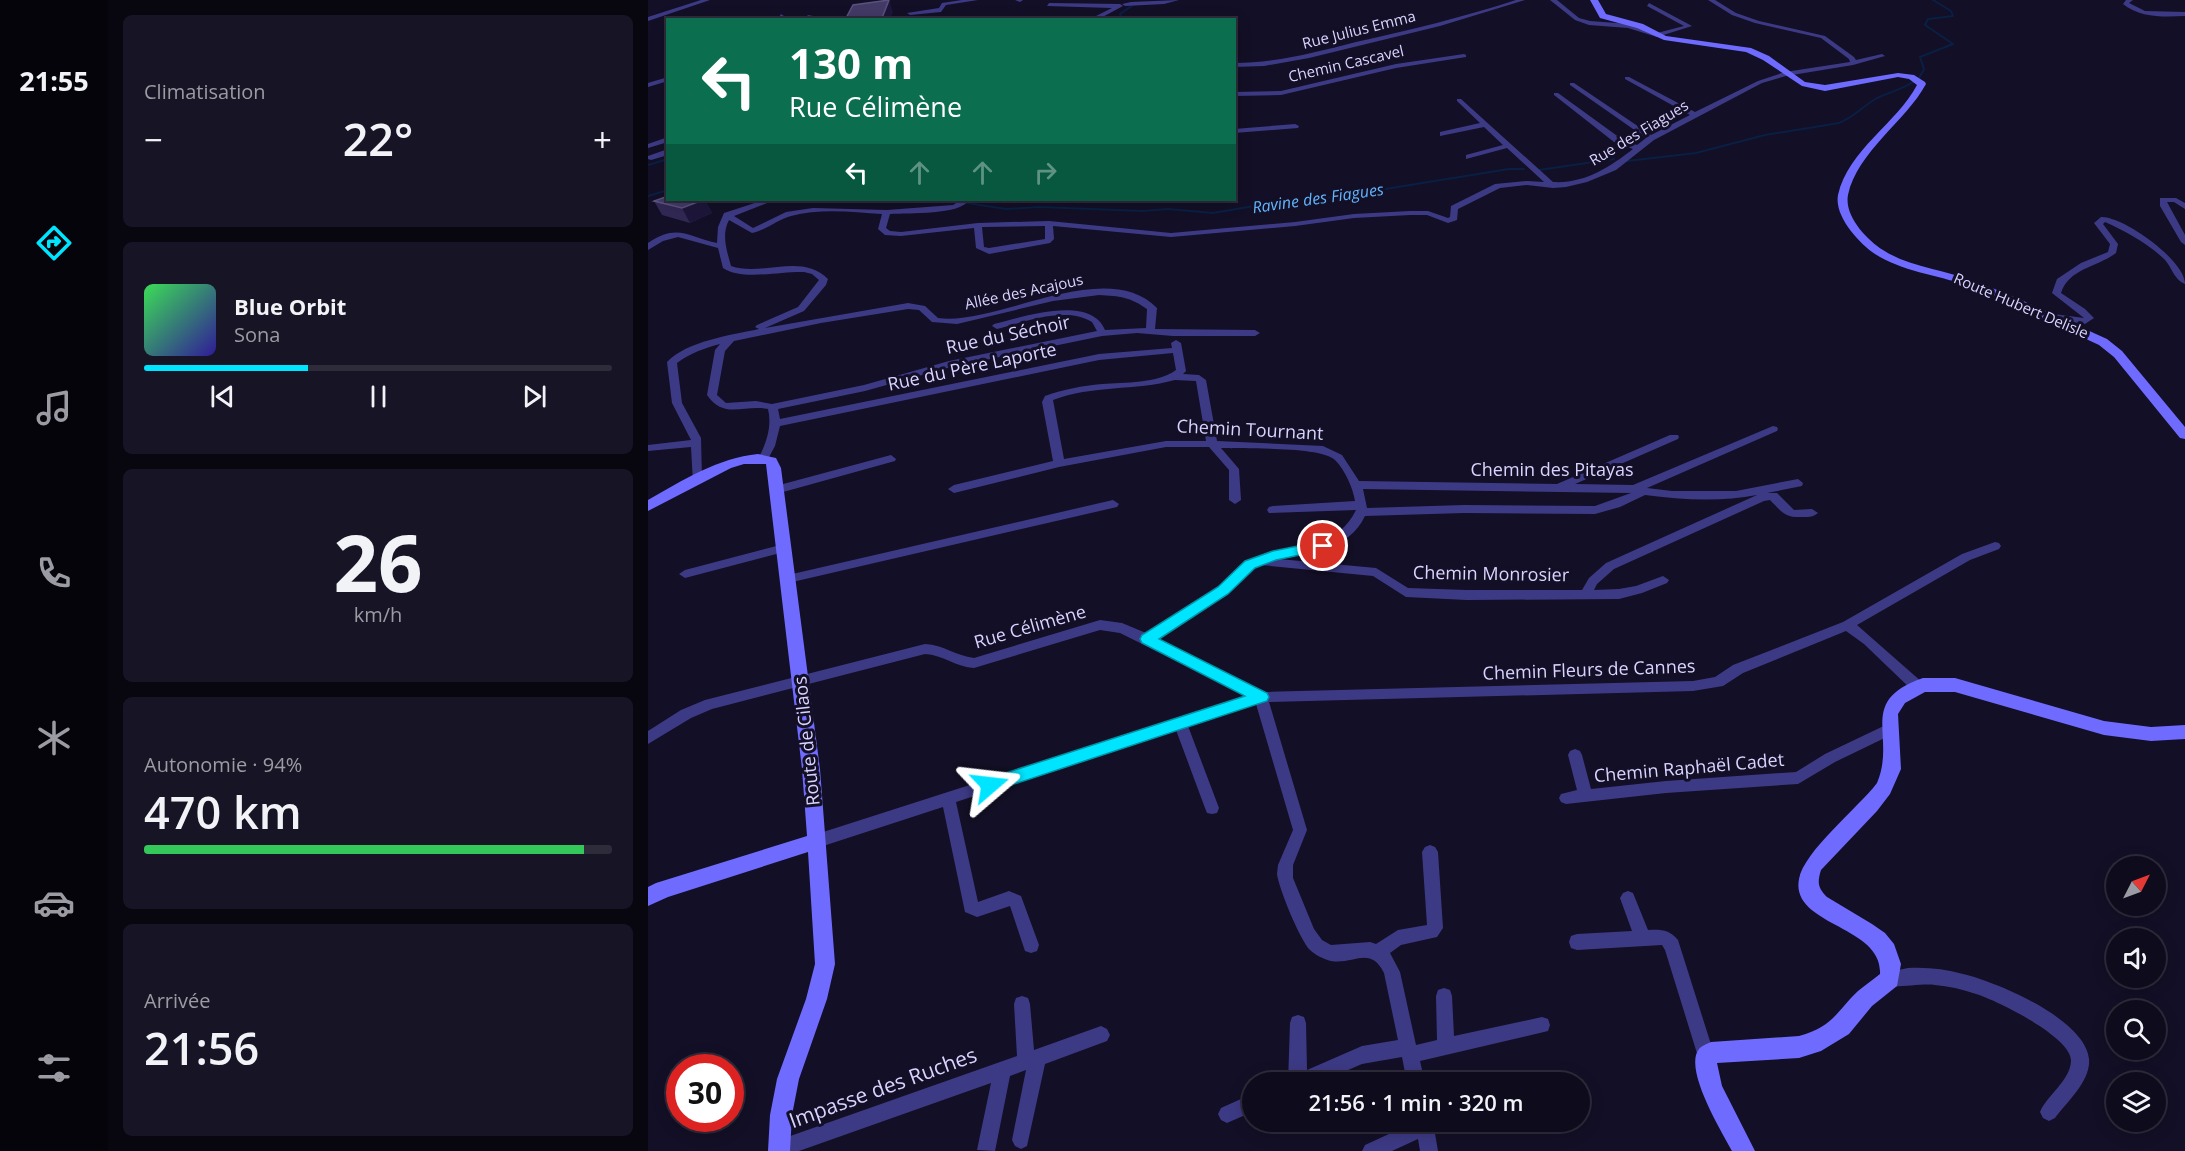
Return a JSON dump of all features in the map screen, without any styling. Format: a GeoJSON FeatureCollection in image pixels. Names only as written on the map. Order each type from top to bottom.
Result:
{"type":"FeatureCollection","features":[{"type":"Feature","properties":{"kind":"main road","name":"Route Hubert Delisle"},"geometry":{"type":"LineString","coordinates":[[1594,0],[1603,16],[1640,26],[1657,35],[1689,43],[1748,50],[1766,58],[1785,74],[1802,84],[1825,88],[1898,75],[1911,77],[1922,84],[1915,97],[1856,167],[1843,191],[1843,208],[1860,235],[1882,254],[1970,283],[2042,316],[2090,334],[2118,354],[2185,435]]}},
{"type":"Feature","properties":{"kind":"main road"},"geometry":{"type":"LineString","coordinates":[[648,506],[739,460],[764,457]]}},
{"type":"Feature","properties":{"kind":"main road","name":"Route de Cilaos"},"geometry":{"type":"LineString","coordinates":[[764,457],[771,461],[774,468],[801,681],[817,841],[825,964],[824,980],[795,1056],[784,1098],[779,1150]]}},
{"type":"Feature","properties":{"kind":"main road"},"geometry":{"type":"LineString","coordinates":[[1744,1151],[1712,1085],[1706,1069],[1707,1057],[1711,1053],[1718,1052],[1799,1047],[1813,1043],[1842,1027],[1865,999],[1890,979],[1891,965],[1887,950],[1876,937],[1816,902],[1807,884],[1808,874],[1814,865],[1871,805],[1884,788],[1892,769],[1890,713],[1899,698],[1918,687],[1937,684],[1955,686],[2104,728],[2151,734],[2185,732]]}},
{"type":"Feature","properties":{"kind":"main road"},"geometry":{"type":"LineString","coordinates":[[648,897],[663,889],[817,841]]}},
{"type":"Feature","properties":{"kind":"street"},"geometry":{"type":"LineString","coordinates":[[648,19],[707,0]]}},
{"type":"Feature","properties":{"kind":"street"},"geometry":{"type":"LineString","coordinates":[[910,13],[940,10],[944,3],[975,0]]}},
{"type":"Feature","properties":{"kind":"street"},"geometry":{"type":"LineString","coordinates":[[1093,0],[1128,3]]}},
{"type":"Feature","properties":{"kind":"street"},"geometry":{"type":"LineString","coordinates":[[1048,5],[1155,2],[1162,4],[1176,0]]}},
{"type":"Feature","properties":{"kind":"street","name":"Rue Julius Emma"},"geometry":{"type":"LineString","coordinates":[[1236,64],[1263,65],[1298,59],[1465,19],[1522,0]]}},
{"type":"Feature","properties":{"kind":"street"},"geometry":{"type":"LineString","coordinates":[[1553,0],[1584,22],[1629,26],[1657,35],[1690,26],[1649,5]]}},
{"type":"Feature","properties":{"kind":"street"},"geometry":{"type":"LineString","coordinates":[[1712,1],[1722,0]]}},
{"type":"Feature","properties":{"kind":"street"},"geometry":{"type":"LineString","coordinates":[[2130,0],[2124,3],[2153,14],[2185,14]]}},
{"type":"Feature","properties":{"kind":"street"},"geometry":{"type":"LineString","coordinates":[[1712,1],[1734,14],[1757,22],[1826,38],[1852,58],[1852,63]]}},
{"type":"Feature","properties":{"kind":"street"},"geometry":{"type":"LineString","coordinates":[[1095,18],[1128,3]]}},
{"type":"Feature","properties":{"kind":"street","name":"Chemin Cascavel"},"geometry":{"type":"LineString","coordinates":[[1236,94],[1281,93],[1396,66],[1464,56]]}},
{"type":"Feature","properties":{"kind":"street","name":"Rue des Fiagues"},"geometry":{"type":"LineString","coordinates":[[887,212],[882,229],[888,233],[912,233],[978,225],[1049,223],[1171,235],[1295,224],[1354,216],[1410,213],[1428,213],[1448,221],[1454,218],[1454,208],[1498,186],[1527,183],[1566,185],[1613,168],[1651,138],[1760,82],[1785,74],[1882,56]]}},
{"type":"Feature","properties":{"kind":"street"},"geometry":{"type":"LineString","coordinates":[[648,85],[666,76]]}},
{"type":"Feature","properties":{"kind":"street"},"geometry":{"type":"LineString","coordinates":[[1627,78],[1695,115]]}},
{"type":"Feature","properties":{"kind":"street"},"geometry":{"type":"LineString","coordinates":[[1572,84],[1651,138]]}},
{"type":"Feature","properties":{"kind":"street"},"geometry":{"type":"LineString","coordinates":[[1556,94],[1617,140],[1637,148]]}},
{"type":"Feature","properties":{"kind":"street"},"geometry":{"type":"LineString","coordinates":[[1459,100],[1553,186]]}},
{"type":"Feature","properties":{"kind":"street"},"geometry":{"type":"LineString","coordinates":[[1443,134],[1486,124]]}},
{"type":"Feature","properties":{"kind":"street"},"geometry":{"type":"LineString","coordinates":[[1236,131],[1295,126]]}},
{"type":"Feature","properties":{"kind":"street"},"geometry":{"type":"LineString","coordinates":[[648,146],[666,140]]}},
{"type":"Feature","properties":{"kind":"street"},"geometry":{"type":"LineString","coordinates":[[1469,157],[1509,146]]}},
{"type":"Feature","properties":{"kind":"street"},"geometry":{"type":"LineString","coordinates":[[651,158],[666,153]]}},
{"type":"Feature","properties":{"kind":"street"},"geometry":{"type":"LineString","coordinates":[[2185,207],[2176,200],[2163,200],[2185,242]]}},
{"type":"Feature","properties":{"kind":"street"},"geometry":{"type":"LineString","coordinates":[[697,480],[694,432],[677,403],[673,359],[685,352],[738,336],[788,316],[801,309],[823,283],[824,279],[820,274],[809,270],[730,270],[726,265],[721,228],[727,215],[768,201]]}},
{"type":"Feature","properties":{"kind":"street"},"geometry":{"type":"LineString","coordinates":[[727,215],[752,231],[794,213],[822,210],[887,212],[955,207],[964,201]]}},
{"type":"Feature","properties":{"kind":"street"},"geometry":{"type":"LineString","coordinates":[[2042,316],[2085,321],[2089,318],[2064,302],[2056,293],[2060,281],[2084,265],[2112,253],[2114,244],[2098,223],[2104,219],[2115,223],[2169,259],[2180,278],[2185,281]]}},
{"type":"Feature","properties":{"kind":"street"},"geometry":{"type":"LineString","coordinates":[[978,225],[980,248],[989,252],[1047,241],[1050,239],[1049,223]]}},
{"type":"Feature","properties":{"kind":"street"},"geometry":{"type":"LineString","coordinates":[[648,233],[661,238]]}},
{"type":"Feature","properties":{"kind":"street"},"geometry":{"type":"LineString","coordinates":[[648,247],[661,238],[684,233],[723,246]]}},
{"type":"Feature","properties":{"kind":"street","name":"Allée des Acajous"},"geometry":{"type":"LineString","coordinates":[[738,336],[908,306],[922,308],[931,318],[940,321],[966,320],[1094,292],[1131,294],[1144,299],[1152,308],[1150,330]]}},
{"type":"Feature","properties":{"kind":"street"},"geometry":{"type":"LineString","coordinates":[[1057,299],[1062,313]]}},
{"type":"Feature","properties":{"kind":"street"},"geometry":{"type":"LineString","coordinates":[[992,314],[999,330],[1062,313],[1074,313],[1092,318],[1097,322],[1102,333]]}},
{"type":"Feature","properties":{"kind":"street","name":"Rue du Séchoir"},"geometry":{"type":"LineString","coordinates":[[772,407],[866,388],[936,367],[1102,333],[1150,330],[1173,333],[1255,333]]}},
{"type":"Feature","properties":{"kind":"street"},"geometry":{"type":"LineString","coordinates":[[1173,333],[1181,371],[1176,377]]}},
{"type":"Feature","properties":{"kind":"street"},"geometry":{"type":"LineString","coordinates":[[738,336],[726,343],[720,350],[712,395],[724,405],[759,404],[772,407],[774,413],[772,443],[764,457]]}},
{"type":"Feature","properties":{"kind":"street","name":"Rue du Père Laporte"},"geometry":{"type":"LineString","coordinates":[[773,424],[1099,357],[1178,350]]}},
{"type":"Feature","properties":{"kind":"street"},"geometry":{"type":"LineString","coordinates":[[1059,463],[1047,402],[1049,398],[1063,393],[1115,385],[1164,381],[1176,377],[1196,377],[1201,380],[1212,444],[1234,469],[1235,500]]}},
{"type":"Feature","properties":{"kind":"street","name":"Chemin des Pitayas"},"geometry":{"type":"LineString","coordinates":[[1356,485],[1638,491],[1773,429]]}},
{"type":"Feature","properties":{"kind":"street"},"geometry":{"type":"LineString","coordinates":[[1557,488],[1674,437]]}},
{"type":"Feature","properties":{"kind":"street"},"geometry":{"type":"LineString","coordinates":[[648,448],[696,443]]}},
{"type":"Feature","properties":{"kind":"street","name":"Chemin Tournant"},"geometry":{"type":"LineString","coordinates":[[954,489],[1059,463],[1166,444],[1212,444],[1326,450],[1338,457],[1356,485],[1361,508]]}},
{"type":"Feature","properties":{"kind":"street"},"geometry":{"type":"LineString","coordinates":[[776,490],[891,459]]}},
{"type":"Feature","properties":{"kind":"street"},"geometry":{"type":"LineString","coordinates":[[1273,510],[1361,508],[1595,510],[1616,504],[1638,491],[1672,495],[1736,495],[1798,483]]}},
{"type":"Feature","properties":{"kind":"street","name":"Chemin Monrosier"},"geometry":{"type":"LineString","coordinates":[[1587,592],[1593,581],[1610,566],[1762,497],[1773,496],[1791,514],[1812,513]]}},
{"type":"Feature","properties":{"kind":"street"},"geometry":{"type":"LineString","coordinates":[[788,579],[1113,504]]}},
{"type":"Feature","properties":{"kind":"street"},"geometry":{"type":"LineString","coordinates":[[1147,639],[1223,590],[1257,561],[1333,542],[1355,525],[1361,508]]}},
{"type":"Feature","properties":{"kind":"street","name":"Chemin Fleurs de Cannes"},"geometry":{"type":"LineString","coordinates":[[1261,697],[1692,686],[1718,682],[1738,669],[1847,625],[1966,557],[1995,546]]}},
{"type":"Feature","properties":{"kind":"street"},"geometry":{"type":"LineString","coordinates":[[685,574],[784,548]]}},
{"type":"Feature","properties":{"kind":"street","name":"Chemin Monrosier"},"geometry":{"type":"LineString","coordinates":[[1257,561],[1376,572],[1406,592],[1467,595],[1587,592],[1619,594],[1638,590],[1663,580]]}},
{"type":"Feature","properties":{"kind":"street","name":"Rue Célimène"},"geometry":{"type":"LineString","coordinates":[[648,738],[686,714],[710,704],[926,649],[945,650],[961,661],[974,663],[1100,625],[1122,628],[1147,639],[1261,697]]}},
{"type":"Feature","properties":{"kind":"street"},"geometry":{"type":"LineString","coordinates":[[1847,625],[1918,687]]}},
{"type":"Feature","properties":{"kind":"street"},"geometry":{"type":"LineString","coordinates":[[817,841],[1181,725],[1261,697],[1298,818],[1300,831],[1297,844],[1284,872],[1309,935],[1319,948],[1326,951],[1372,950],[1385,957],[1392,972],[1414,1072]]}},
{"type":"Feature","properties":{"kind":"street"},"geometry":{"type":"LineString","coordinates":[[1181,725],[1212,808]]}},
{"type":"Feature","properties":{"kind":"street","name":"Chemin Raphaël Cadet"},"geometry":{"type":"LineString","coordinates":[[1566,798],[1666,787],[1798,778],[1830,758],[1890,729]]}},
{"type":"Feature","properties":{"kind":"street","name":"Chemin Raphaël Cadet"},"geometry":{"type":"LineString","coordinates":[[1575,755],[1586,796]]}},
{"type":"Feature","properties":{"kind":"street"},"geometry":{"type":"LineString","coordinates":[[948,798],[971,907],[977,910],[1009,898],[1016,901],[1030,945]]}},
{"type":"Feature","properties":{"kind":"street"},"geometry":{"type":"LineString","coordinates":[[1378,952],[1398,938],[1431,932],[1435,928],[1430,852]]}},
{"type":"Feature","properties":{"kind":"street"},"geometry":{"type":"LineString","coordinates":[[1628,898],[1643,938]]}},
{"type":"Feature","properties":{"kind":"street"},"geometry":{"type":"LineString","coordinates":[[1577,942],[1660,937],[1667,939],[1672,946],[1707,1057]]}},
{"type":"Feature","properties":{"kind":"street"},"geometry":{"type":"LineString","coordinates":[[1890,979],[1912,974],[1965,982],[2001,996],[2058,1029],[2071,1040],[2080,1055],[2079,1069],[2049,1112]]}},
{"type":"Feature","properties":{"kind":"street"},"geometry":{"type":"LineString","coordinates":[[1444,996],[1446,1047]]}},
{"type":"Feature","properties":{"kind":"street"},"geometry":{"type":"LineString","coordinates":[[1021,1140],[1031,1060],[1022,1004]]}},
{"type":"Feature","properties":{"kind":"street"},"geometry":{"type":"LineString","coordinates":[[1297,1072],[1298,1023]]}},
{"type":"Feature","properties":{"kind":"street"},"geometry":{"type":"LineString","coordinates":[[1323,1072],[1362,1055],[1446,1047],[1542,1025]]}},
{"type":"Feature","properties":{"kind":"street","name":"Impasse des Ruches"},"geometry":{"type":"LineString","coordinates":[[779,1150],[1101,1035]]}},
{"type":"Feature","properties":{"kind":"street","name":"Impasse des Ruches"},"geometry":{"type":"LineString","coordinates":[[986,1150],[1002,1070]]}},
{"type":"Feature","properties":{"kind":"street"},"geometry":{"type":"LineString","coordinates":[[1227,1114],[1242,1107]]}},
{"type":"Feature","properties":{"kind":"street"},"geometry":{"type":"LineString","coordinates":[[1371,1151],[1410,1132]]}},
{"type":"Feature","properties":{"kind":"street"},"geometry":{"type":"LineString","coordinates":[[1425,1132],[1429,1151]]}},
{"type":"Feature","properties":{"kind":"building"},"geometry":{"type":"Polygon","coordinates":[[[889,0],[882,18],[846,18],[853,5],[889,0]]]}},
{"type":"Feature","properties":{"kind":"building"},"geometry":{"type":"Polygon","coordinates":[[[666,197],[666,201],[700,201],[682,208],[654,201],[666,197]]]}},
{"type":"Feature","properties":{"kind":"waterway","name":"Ravine des Fiagues"},"geometry":{"type":"LineString","coordinates":[[1919,78],[1924,69],[1920,57],[1953,44],[1925,25],[1928,19],[1953,16],[1951,11],[1933,0]]}},
{"type":"Feature","properties":{"kind":"waterway"},"geometry":{"type":"LineString","coordinates":[[1121,18],[1120,14],[1133,5]]}},
{"type":"Feature","properties":{"kind":"waterway","name":"Ravine des Fiagues"},"geometry":{"type":"LineString","coordinates":[[1627,161],[1696,153],[1765,135],[1839,123],[1877,98],[1913,82]]}},
{"type":"Feature","properties":{"kind":"waterway","name":"Ravine des Fiagues"},"geometry":{"type":"LineString","coordinates":[[1539,170],[1614,159]]}},
{"type":"Feature","properties":{"kind":"waterway"},"geometry":{"type":"LineString","coordinates":[[648,165],[666,160]]}},
{"type":"Feature","properties":{"kind":"waterway","name":"Ravine des Fiagues"},"geometry":{"type":"LineString","coordinates":[[967,203],[1006,209],[1039,207],[1142,211],[1168,209],[1213,213],[1266,204],[1342,196],[1509,169],[1524,169]]}},
{"type":"Feature","properties":{"kind":"waterway","name":"Ravine des Fiagues"},"geometry":{"type":"LineString","coordinates":[[648,196],[666,191]]}},
{"type":"Feature","properties":{"kind":"waterway","name":"Ravine des Fiagues"},"geometry":{"type":"LineString","coordinates":[[948,201],[958,202]]}},
{"type":"Feature","properties":{"kind":"route"},"geometry":{"type":"LineString","coordinates":[[990,785],[1181,725],[1261,697],[1147,639],[1180,620],[1223,590],[1250,565],[1264,558],[1323,546]]}}]}
